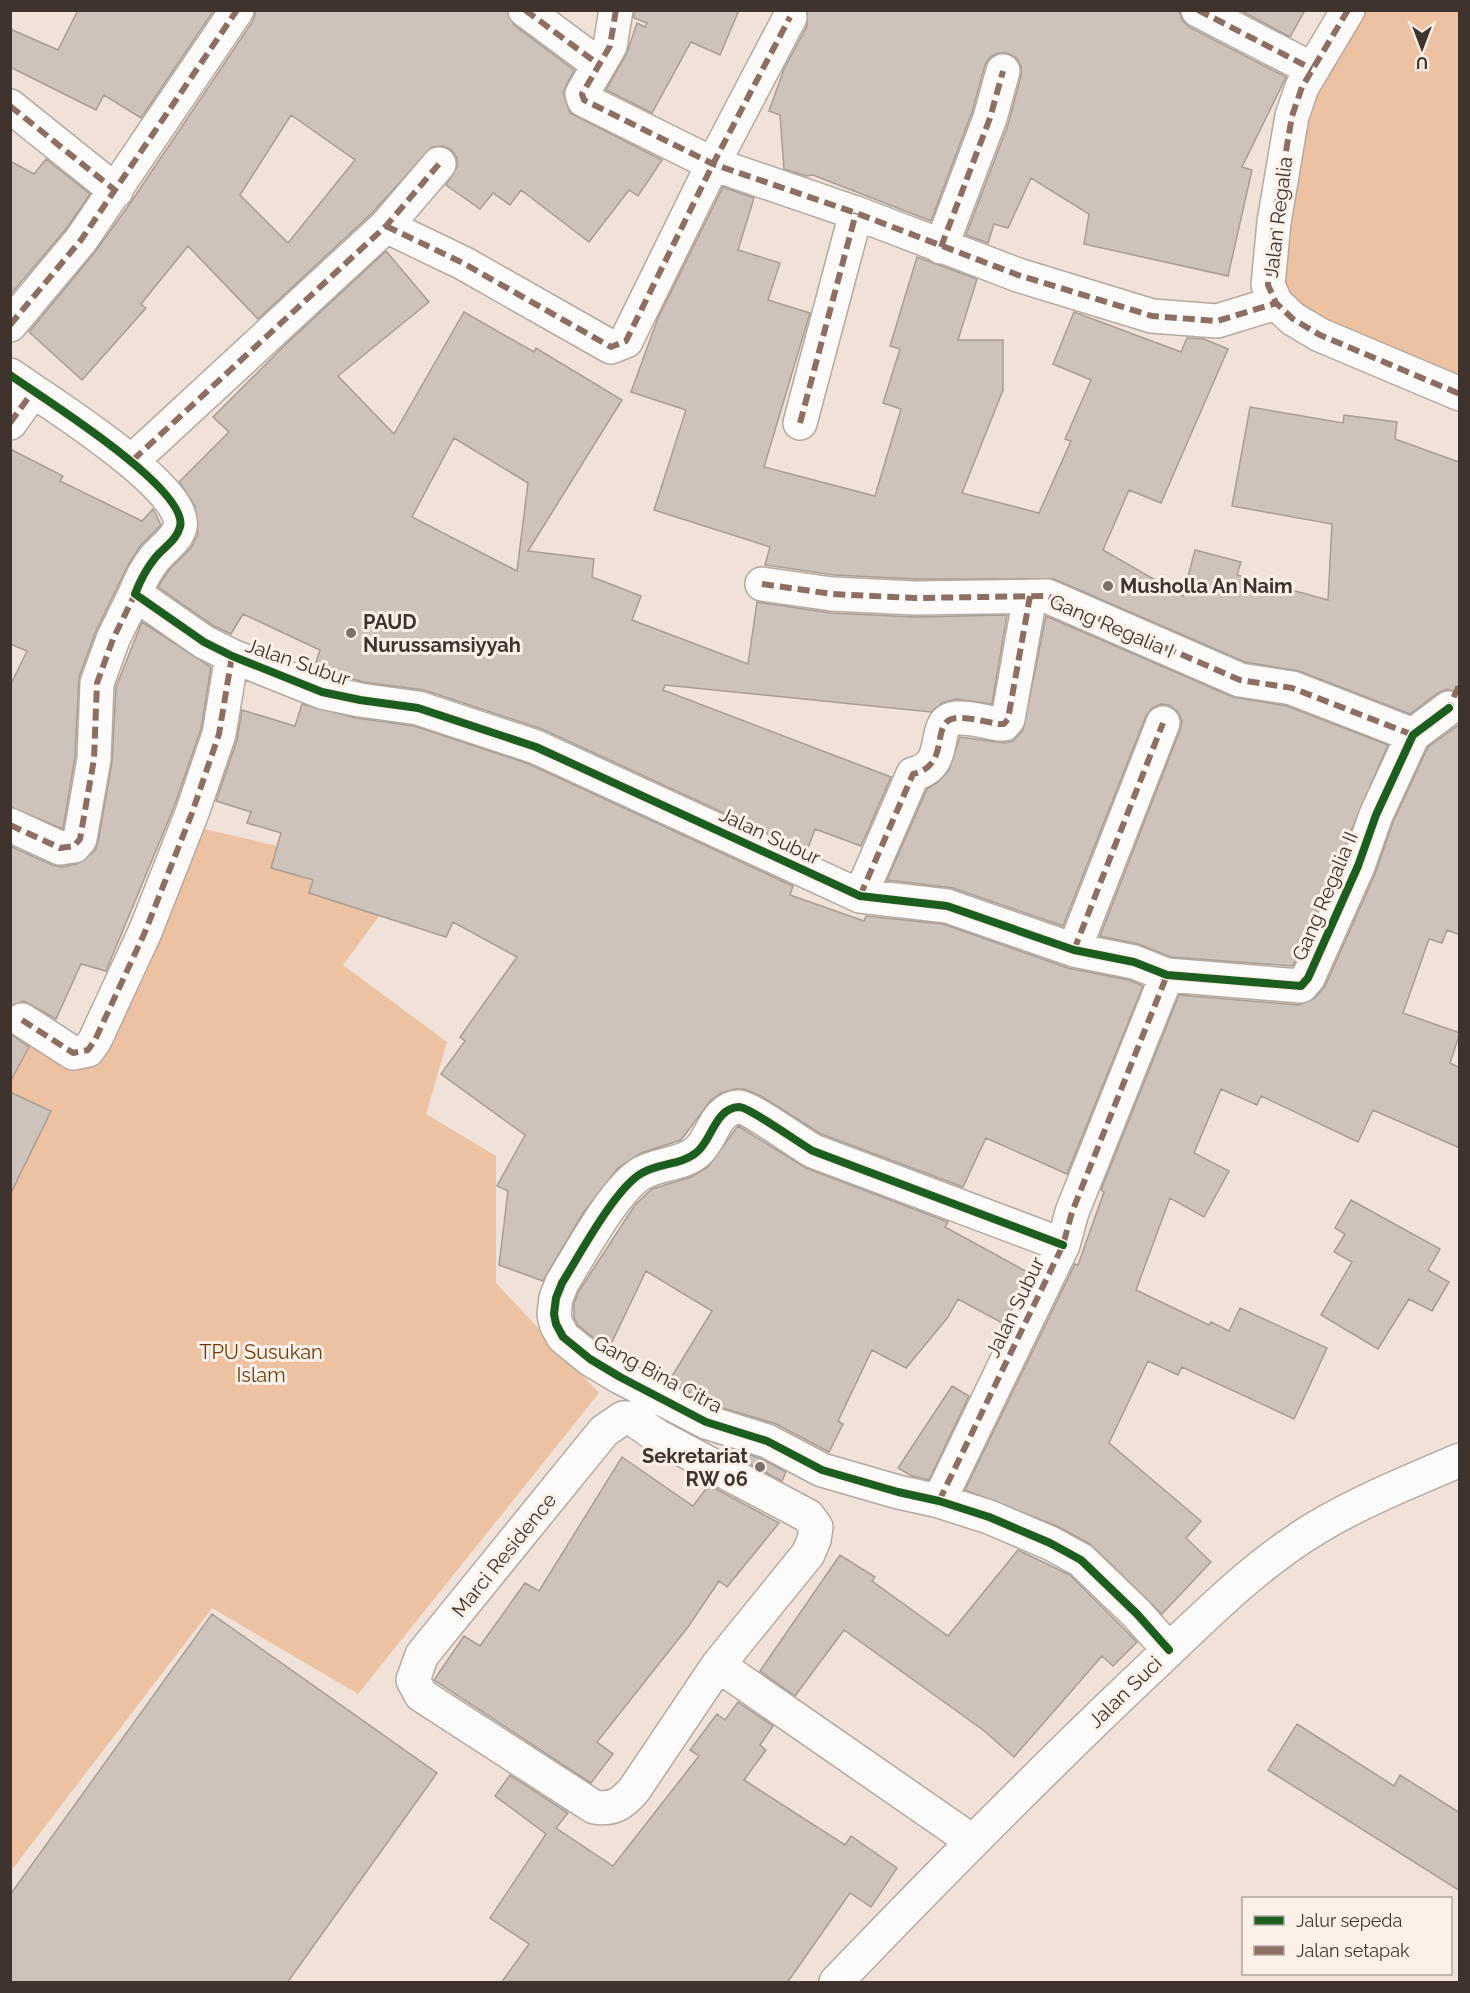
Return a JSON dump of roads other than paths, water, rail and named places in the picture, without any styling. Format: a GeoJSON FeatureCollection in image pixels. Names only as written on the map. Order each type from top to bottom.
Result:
{"type":"FeatureCollection","features":[{"type":"Feature","properties":{"kind":"street"},"geometry":{"type":"LineString","coordinates":[[10,325],[81,240],[237,10]]}},
{"type":"Feature","properties":{"kind":"street"},"geometry":{"type":"LineString","coordinates":[[525,10],[598,64]]}},
{"type":"Feature","properties":{"kind":"street"},"geometry":{"type":"LineString","coordinates":[[616,10],[610,46],[582,94],[584,100],[713,164],[856,213],[1018,275],[1152,316],[1217,321],[1276,303]]}},
{"type":"Feature","properties":{"kind":"street"},"geometry":{"type":"LineString","coordinates":[[1198,10],[1312,69]]}},
{"type":"Feature","properties":{"kind":"street","name":"Jalan Regalia"},"geometry":{"type":"LineString","coordinates":[[1348,10],[1312,69],[1292,116],[1274,222],[1268,285],[1276,303],[1293,319],[1320,335],[1460,394]]}},
{"type":"Feature","properties":{"kind":"street"},"geometry":{"type":"LineString","coordinates":[[386,226],[463,263],[611,347],[626,341],[713,164],[790,17]]}},
{"type":"Feature","properties":{"kind":"street"},"geometry":{"type":"LineString","coordinates":[[941,247],[990,118],[1003,71]]}},
{"type":"Feature","properties":{"kind":"street"},"geometry":{"type":"LineString","coordinates":[[10,106],[116,191]]}},
{"type":"Feature","properties":{"kind":"street"},"geometry":{"type":"LineString","coordinates":[[133,460],[386,226],[440,164]]}},
{"type":"Feature","properties":{"kind":"street"},"geometry":{"type":"LineString","coordinates":[[800,423],[856,213]]}},
{"type":"Feature","properties":{"kind":"street"},"geometry":{"type":"LineString","coordinates":[[10,423],[22,383],[133,460],[177,506],[181,524],[171,543],[156,557],[141,578],[113,639],[97,683],[94,759],[80,839],[74,846],[60,848],[10,825]]}},
{"type":"Feature","properties":{"kind":"street","name":"Gang Regalia I"},"geometry":{"type":"LineString","coordinates":[[762,584],[832,594],[915,598],[1047,596],[1240,680],[1292,688],[1413,735]]}},
{"type":"Feature","properties":{"kind":"street","name":"Jalan Subur"},"geometry":{"type":"LineString","coordinates":[[135,594],[204,642],[232,656],[322,692],[418,708],[536,747],[860,896],[947,906],[1074,950],[1134,962],[1167,975],[1072,1212],[1063,1245],[939,1501]]}},
{"type":"Feature","properties":{"kind":"street"},"geometry":{"type":"LineString","coordinates":[[860,896],[913,774],[926,771],[933,764],[943,727],[948,721],[957,718],[1004,724],[1008,719],[1025,636],[1030,596]]}},
{"type":"Feature","properties":{"kind":"street"},"geometry":{"type":"LineString","coordinates":[[22,1020],[73,1053],[88,1050],[94,1040],[146,932],[192,813],[219,734],[232,656]]}},
{"type":"Feature","properties":{"kind":"street","name":"Gang Regalia II"},"geometry":{"type":"LineString","coordinates":[[1167,975],[1301,986],[1313,968],[1358,866],[1376,815],[1413,735],[1456,704]]}},
{"type":"Feature","properties":{"kind":"street"},"geometry":{"type":"LineString","coordinates":[[1074,950],[1163,723]]}},
{"type":"Feature","properties":{"kind":"street","name":"Gang Bina Citra"},"geometry":{"type":"LineString","coordinates":[[1063,1245],[813,1151],[787,1137],[748,1108],[732,1108],[720,1117],[698,1152],[641,1173],[617,1198],[562,1283],[556,1298],[554,1314],[563,1337],[590,1359],[706,1422],[767,1441],[822,1470],[898,1492],[939,1501],[1035,1536],[1080,1560],[1137,1614],[1169,1650]]}},
{"type":"Feature","properties":{"kind":"street","name":"Marci Residence"},"geometry":{"type":"LineString","coordinates":[[623,1418],[632,1418],[657,1436],[808,1516],[816,1527],[808,1554],[718,1665],[634,1790],[619,1805],[604,1809],[594,1807],[420,1695],[412,1680],[422,1655],[613,1423],[623,1418]]}},
{"type":"Feature","properties":{"kind":"street"},"geometry":{"type":"LineString","coordinates":[[726,1472],[744,1434]]}},
{"type":"Feature","properties":{"kind":"street","name":"Jalan Suci"},"geometry":{"type":"LineString","coordinates":[[836,1983],[972,1841],[1169,1650],[1268,1562],[1315,1529],[1353,1507],[1460,1460]]}},
{"type":"Feature","properties":{"kind":"street"},"geometry":{"type":"LineString","coordinates":[[718,1665],[972,1841]]}},
{"type":"Feature","properties":{"kind":"place","name":"Musholla An Naim"},"geometry":{"type":"Point","coordinates":[1108,586]}},
{"type":"Feature","properties":{"kind":"place","name":"PAUD Nurussamsiyyah"},"geometry":{"type":"Point","coordinates":[351,633]}},
{"type":"Feature","properties":{"kind":"place","name":"Sekretariat RW 06"},"geometry":{"type":"Point","coordinates":[760,1467]}},
{"type":"Feature","properties":{"kind":"park label","name":"TPU Susukan Islam"},"geometry":{"type":"Point","coordinates":[261,1364]}}]}
